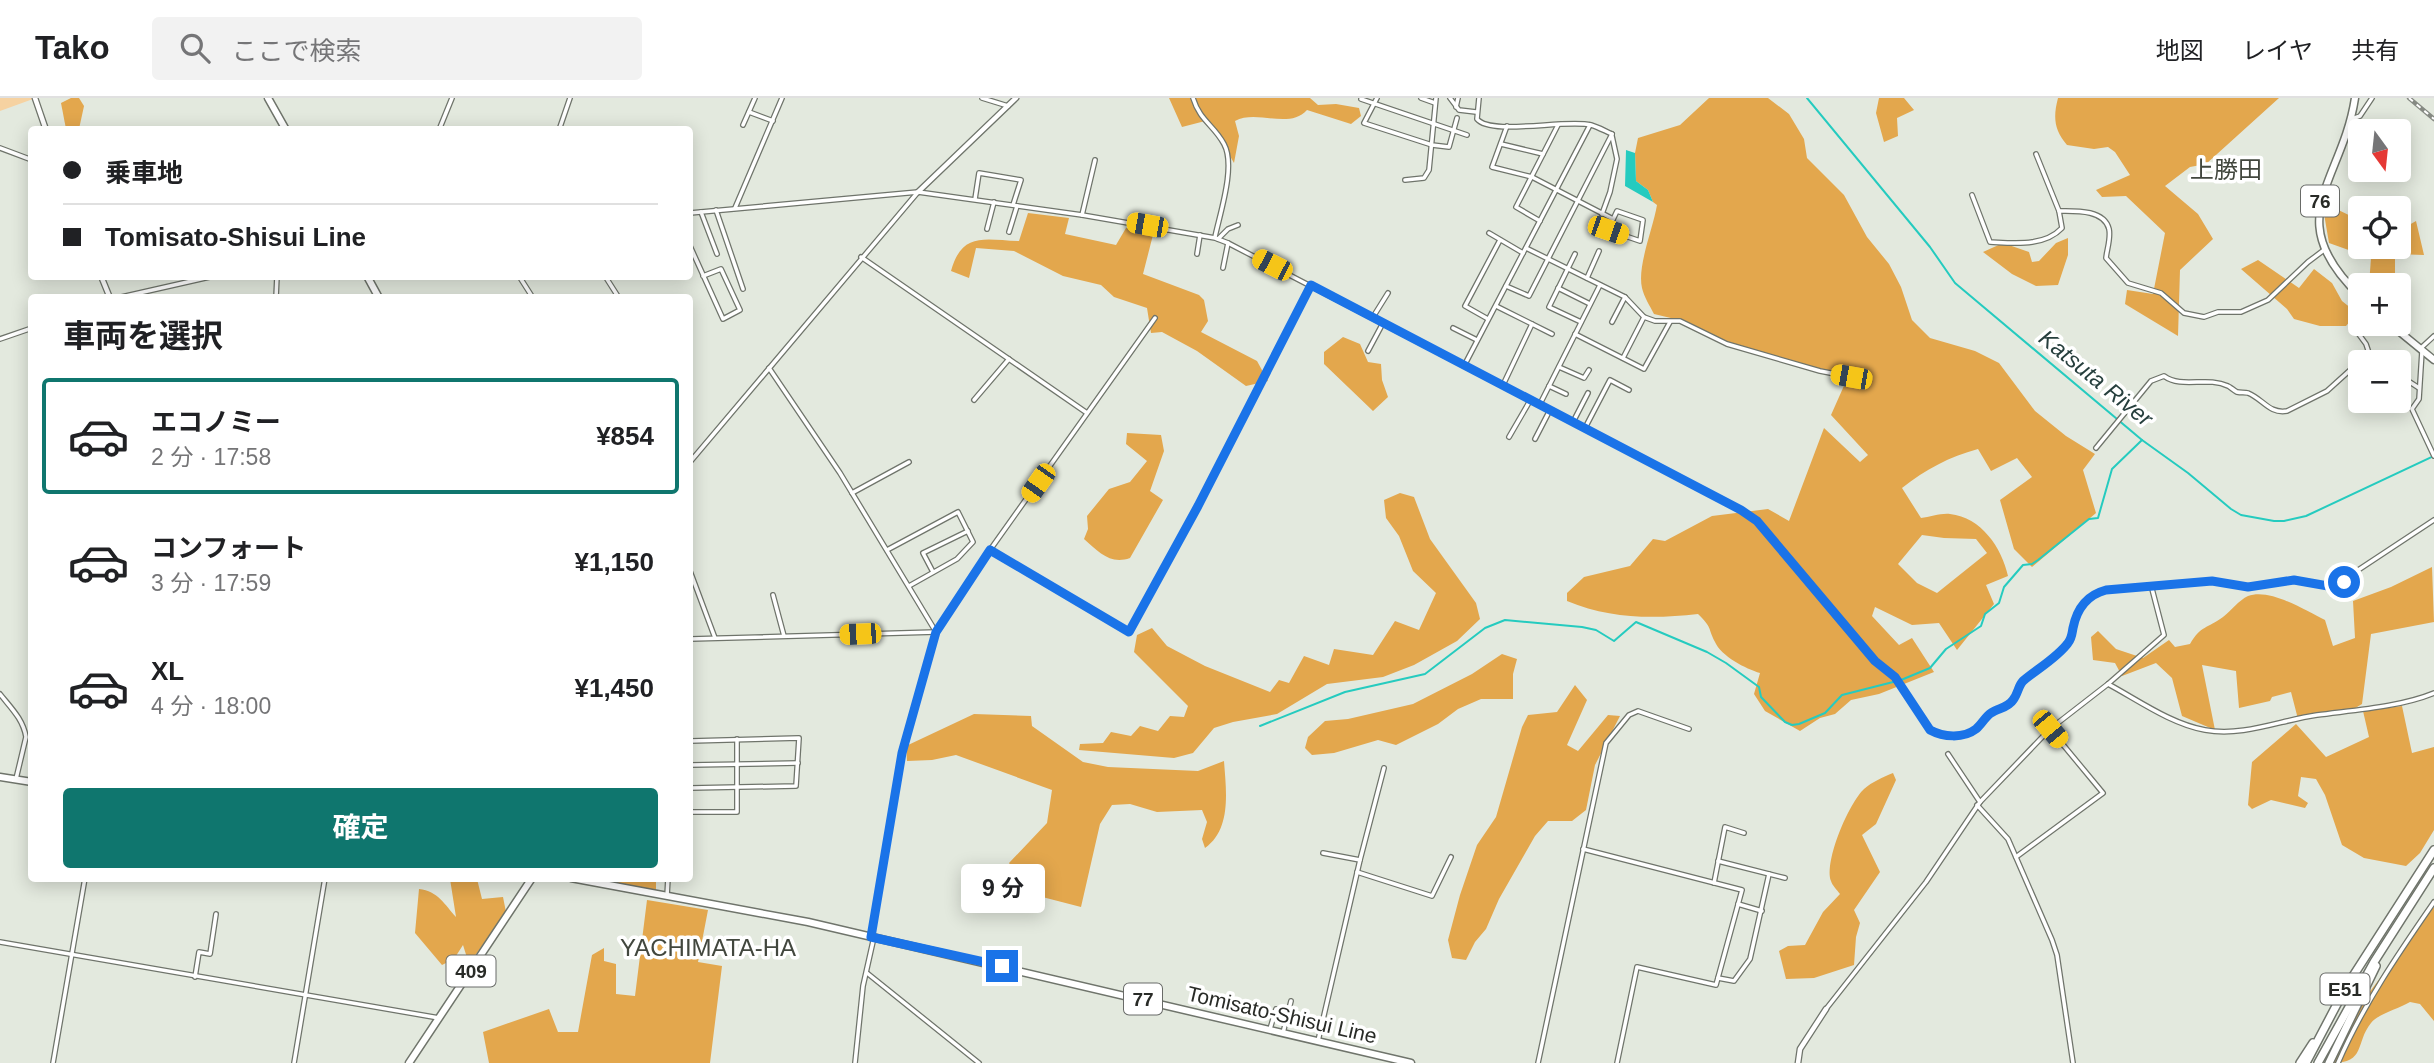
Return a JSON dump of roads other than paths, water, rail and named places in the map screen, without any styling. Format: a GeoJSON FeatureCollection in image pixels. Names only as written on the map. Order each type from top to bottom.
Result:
{"type":"FeatureCollection","features":[{"type":"Feature","properties":{"kind":"highway","name":"E51"},"geometry":{"type":"LineString","coordinates":[[2306,1063],[2329,1018],[2389,917],[2434,850]]}},
{"type":"Feature","properties":{"kind":"highway","name":"E51"},"geometry":{"type":"LineString","coordinates":[[2318,1063],[2391,934],[2434,868]]}},
{"type":"Feature","properties":{"kind":"highway"},"geometry":{"type":"LineString","coordinates":[[2329,1063],[2391,934]]}},
{"type":"Feature","properties":{"kind":"highway"},"geometry":{"type":"LineString","coordinates":[[2300,1063],[2329,1018]]}},
{"type":"Feature","properties":{"kind":"main road"},"geometry":{"type":"LineString","coordinates":[[268,98],[284,126]]}},
{"type":"Feature","properties":{"kind":"main road","name":"76"},"geometry":{"type":"LineString","coordinates":[[2352,119],[2355,98]]}},
{"type":"Feature","properties":{"kind":"main road","name":"76"},"geometry":{"type":"LineString","coordinates":[[2348,129],[2325,184],[2319,206],[2319,228],[2324,250],[2337,273],[2348,284]]}},
{"type":"Feature","properties":{"kind":"main road"},"geometry":{"type":"LineString","coordinates":[[2404,336],[2434,360]]}},
{"type":"Feature","properties":{"kind":"main road"},"geometry":{"type":"LineString","coordinates":[[0,776],[28,781]]}},
{"type":"Feature","properties":{"kind":"main road","name":"409"},"geometry":{"type":"LineString","coordinates":[[409,1063],[529,882]]}},
{"type":"Feature","properties":{"kind":"main road","name":"Tomisato-Shisui Line"},"geometry":{"type":"LineString","coordinates":[[592,882],[808,922],[1411,1063]]}},
{"type":"Feature","properties":{"kind":"street"},"geometry":{"type":"LineString","coordinates":[[35,98],[45,126]]}},
{"type":"Feature","properties":{"kind":"street"},"geometry":{"type":"LineString","coordinates":[[441,126],[452,98]]}},
{"type":"Feature","properties":{"kind":"street"},"geometry":{"type":"LineString","coordinates":[[560,126],[570,98]]}},
{"type":"Feature","properties":{"kind":"street"},"geometry":{"type":"LineString","coordinates":[[743,125],[755,98]]}},
{"type":"Feature","properties":{"kind":"street"},"geometry":{"type":"LineString","coordinates":[[734,208],[782,98]]}},
{"type":"Feature","properties":{"kind":"street"},"geometry":{"type":"LineString","coordinates":[[982,98],[1008,106]]}},
{"type":"Feature","properties":{"kind":"street"},"geometry":{"type":"LineString","coordinates":[[693,458],[918,192],[1016,98]]}},
{"type":"Feature","properties":{"kind":"street"},"geometry":{"type":"LineString","coordinates":[[1193,98],[1200,117],[1221,139],[1228,158],[1217,238]]}},
{"type":"Feature","properties":{"kind":"street"},"geometry":{"type":"LineString","coordinates":[[1377,98],[1364,123],[1432,145],[1449,147],[1457,118]]}},
{"type":"Feature","properties":{"kind":"street"},"geometry":{"type":"LineString","coordinates":[[1405,180],[1424,178],[1429,170],[1435,100],[1421,98]]}},
{"type":"Feature","properties":{"kind":"street"},"geometry":{"type":"LineString","coordinates":[[1450,98],[1459,110],[1476,112]]}},
{"type":"Feature","properties":{"kind":"street"},"geometry":{"type":"LineString","coordinates":[[1457,107],[1458,98]]}},
{"type":"Feature","properties":{"kind":"street"},"geometry":{"type":"LineString","coordinates":[[1479,98],[1477,119],[1481,124],[1494,128],[1590,125],[1612,134]]}},
{"type":"Feature","properties":{"kind":"street"},"geometry":{"type":"LineString","coordinates":[[2352,119],[2360,116],[2372,98]]}},
{"type":"Feature","properties":{"kind":"street"},"geometry":{"type":"LineString","coordinates":[[1361,99],[1467,135]]}},
{"type":"Feature","properties":{"kind":"street"},"geometry":{"type":"LineString","coordinates":[[749,112],[773,121]]}},
{"type":"Feature","properties":{"kind":"street"},"geometry":{"type":"LineString","coordinates":[[1540,221],[1516,207],[1558,124]]}},
{"type":"Feature","properties":{"kind":"street"},"geometry":{"type":"LineString","coordinates":[[1464,366],[1590,125]]}},
{"type":"Feature","properties":{"kind":"street"},"geometry":{"type":"LineString","coordinates":[[1507,126],[1492,167],[1532,177],[1613,219]]}},
{"type":"Feature","properties":{"kind":"street"},"geometry":{"type":"LineString","coordinates":[[1506,286],[1529,296],[1612,134]]}},
{"type":"Feature","properties":{"kind":"street"},"geometry":{"type":"LineString","coordinates":[[1602,214],[1611,192],[1617,159],[1612,134]]}},
{"type":"Feature","properties":{"kind":"street"},"geometry":{"type":"LineString","coordinates":[[1500,144],[1543,154]]}},
{"type":"Feature","properties":{"kind":"street"},"geometry":{"type":"LineString","coordinates":[[0,148],[28,158]]}},
{"type":"Feature","properties":{"kind":"street"},"geometry":{"type":"LineString","coordinates":[[1972,195],[1990,242],[2026,244],[2055,236],[2062,228],[2059,211],[2036,154]]}},
{"type":"Feature","properties":{"kind":"street"},"geometry":{"type":"LineString","coordinates":[[1082,215],[1096,160]]}},
{"type":"Feature","properties":{"kind":"street"},"geometry":{"type":"LineString","coordinates":[[975,199],[979,173],[1021,180],[1009,232]]}},
{"type":"Feature","properties":{"kind":"street"},"geometry":{"type":"LineString","coordinates":[[693,213],[918,192],[1082,215],[1217,238],[1531,399],[1757,521],[1875,661],[1895,677],[1930,730],[1938,734],[1950,736],[1966,733],[1976,729],[1987,716],[2008,706],[2015,698],[2020,684],[2068,644],[2077,613],[2094,593],[2151,585],[2212,581],[2248,587],[2294,580],[2334,586],[2434,520]]}},
{"type":"Feature","properties":{"kind":"street"},"geometry":{"type":"LineString","coordinates":[[987,229],[994,202]]}},
{"type":"Feature","properties":{"kind":"street"},"geometry":{"type":"LineString","coordinates":[[716,210],[743,289]]}},
{"type":"Feature","properties":{"kind":"street"},"geometry":{"type":"LineString","coordinates":[[2059,211],[2087,210],[2106,223],[2110,232],[2106,258],[2127,283],[2161,293],[2184,313],[2204,317],[2218,312],[2241,312],[2268,300],[2324,250]]}},
{"type":"Feature","properties":{"kind":"street"},"geometry":{"type":"LineString","coordinates":[[1617,211],[1643,220],[1640,241],[1608,230],[1613,219],[1617,211]]}},
{"type":"Feature","properties":{"kind":"street"},"geometry":{"type":"LineString","coordinates":[[701,212],[717,254]]}},
{"type":"Feature","properties":{"kind":"street"},"geometry":{"type":"LineString","coordinates":[[1217,238],[1238,225]]}},
{"type":"Feature","properties":{"kind":"street"},"geometry":{"type":"LineString","coordinates":[[1489,233],[1524,253]]}},
{"type":"Feature","properties":{"kind":"street"},"geometry":{"type":"LineString","coordinates":[[1197,254],[1200,235]]}},
{"type":"Feature","properties":{"kind":"street"},"geometry":{"type":"LineString","coordinates":[[1488,319],[1465,306],[1500,240]]}},
{"type":"Feature","properties":{"kind":"street"},"geometry":{"type":"LineString","coordinates":[[1223,268],[1228,243]]}},
{"type":"Feature","properties":{"kind":"street"},"geometry":{"type":"LineString","coordinates":[[1526,248],[1625,297],[1644,317],[1655,321],[1680,321],[1727,344],[1820,371],[1851,377]]}},
{"type":"Feature","properties":{"kind":"street"},"geometry":{"type":"LineString","coordinates":[[1587,278],[1599,251]]}},
{"type":"Feature","properties":{"kind":"street"},"geometry":{"type":"LineString","coordinates":[[693,253],[703,276],[723,320],[740,310],[721,269],[703,276]]}},
{"type":"Feature","properties":{"kind":"street"},"geometry":{"type":"LineString","coordinates":[[1575,254],[1549,307],[1581,322]]}},
{"type":"Feature","properties":{"kind":"street"},"geometry":{"type":"LineString","coordinates":[[861,257],[1087,413]]}},
{"type":"Feature","properties":{"kind":"street"},"geometry":{"type":"LineString","coordinates":[[135,294],[196,280]]}},
{"type":"Feature","properties":{"kind":"street"},"geometry":{"type":"LineString","coordinates":[[990,550],[1129,632],[1198,506],[1311,285]]}},
{"type":"Feature","properties":{"kind":"street"},"geometry":{"type":"LineString","coordinates":[[1540,404],[1601,285]]}},
{"type":"Feature","properties":{"kind":"street"},"geometry":{"type":"LineString","coordinates":[[1558,288],[1591,304]]}},
{"type":"Feature","properties":{"kind":"street"},"geometry":{"type":"LineString","coordinates":[[1373,317],[1388,293]]}},
{"type":"Feature","properties":{"kind":"street"},"geometry":{"type":"LineString","coordinates":[[1612,322],[1625,297]]}},
{"type":"Feature","properties":{"kind":"street"},"geometry":{"type":"LineString","coordinates":[[1496,306],[1552,334]]}},
{"type":"Feature","properties":{"kind":"street"},"geometry":{"type":"LineString","coordinates":[[1623,358],[1644,317]]}},
{"type":"Feature","properties":{"kind":"street"},"geometry":{"type":"LineString","coordinates":[[855,1063],[863,986],[902,753],[936,632],[990,550],[1155,318]]}},
{"type":"Feature","properties":{"kind":"street"},"geometry":{"type":"LineString","coordinates":[[1575,334],[1644,369],[1670,321]]}},
{"type":"Feature","properties":{"kind":"street"},"geometry":{"type":"LineString","coordinates":[[1368,351],[1383,323]]}},
{"type":"Feature","properties":{"kind":"street"},"geometry":{"type":"LineString","coordinates":[[1503,385],[1532,324]]}},
{"type":"Feature","properties":{"kind":"street"},"geometry":{"type":"LineString","coordinates":[[1453,328],[1477,340]]}},
{"type":"Feature","properties":{"kind":"street"},"geometry":{"type":"LineString","coordinates":[[0,339],[28,329]]}},
{"type":"Feature","properties":{"kind":"street"},"geometry":{"type":"LineString","coordinates":[[2434,336],[2421,350],[2420,400],[2412,409],[2434,456]]}},
{"type":"Feature","properties":{"kind":"street"},"geometry":{"type":"LineString","coordinates":[[974,400],[1009,359]]}},
{"type":"Feature","properties":{"kind":"street"},"geometry":{"type":"LineString","coordinates":[[1559,367],[1584,378],[1589,369]]}},
{"type":"Feature","properties":{"kind":"street"},"geometry":{"type":"LineString","coordinates":[[769,368],[852,493],[936,632]]}},
{"type":"Feature","properties":{"kind":"street"},"geometry":{"type":"LineString","coordinates":[[2096,448],[2157,377],[2164,376],[2171,382],[2211,381],[2228,385],[2237,392],[2248,393],[2272,410],[2280,412],[2327,391],[2348,372]]}},
{"type":"Feature","properties":{"kind":"street"},"geometry":{"type":"LineString","coordinates":[[1585,429],[1610,380],[1629,390]]}},
{"type":"Feature","properties":{"kind":"street"},"geometry":{"type":"LineString","coordinates":[[2411,382],[2420,390]]}},
{"type":"Feature","properties":{"kind":"street"},"geometry":{"type":"LineString","coordinates":[[1549,386],[1566,394]]}},
{"type":"Feature","properties":{"kind":"street"},"geometry":{"type":"LineString","coordinates":[[1573,422],[1588,393]]}},
{"type":"Feature","properties":{"kind":"street"},"geometry":{"type":"LineString","coordinates":[[1509,438],[1531,399]]}},
{"type":"Feature","properties":{"kind":"street"},"geometry":{"type":"LineString","coordinates":[[1535,439],[1550,410]]}},
{"type":"Feature","properties":{"kind":"street"},"geometry":{"type":"LineString","coordinates":[[852,493],[909,462]]}},
{"type":"Feature","properties":{"kind":"street"},"geometry":{"type":"LineString","coordinates":[[887,550],[958,512],[973,542],[957,559],[909,586]]}},
{"type":"Feature","properties":{"kind":"street"},"geometry":{"type":"LineString","coordinates":[[933,572],[923,553],[968,531]]}},
{"type":"Feature","properties":{"kind":"street"},"geometry":{"type":"LineString","coordinates":[[693,579],[715,638]]}},
{"type":"Feature","properties":{"kind":"street"},"geometry":{"type":"LineString","coordinates":[[1798,1063],[1800,1049],[1826,1009],[1926,882],[1978,803],[2050,729],[2108,684],[2164,635],[2151,585]]}},
{"type":"Feature","properties":{"kind":"street"},"geometry":{"type":"LineString","coordinates":[[773,595],[784,636]]}},
{"type":"Feature","properties":{"kind":"street"},"geometry":{"type":"LineString","coordinates":[[693,639],[936,632]]}},
{"type":"Feature","properties":{"kind":"street"},"geometry":{"type":"LineString","coordinates":[[2108,684],[2161,713],[2208,731],[2248,730],[2434,693]]}},
{"type":"Feature","properties":{"kind":"street"},"geometry":{"type":"LineString","coordinates":[[0,694],[22,721],[26,732],[16,779]]}},
{"type":"Feature","properties":{"kind":"street"},"geometry":{"type":"LineString","coordinates":[[1538,1063],[1606,743],[1629,715],[1637,712],[1689,729]]}},
{"type":"Feature","properties":{"kind":"street"},"geometry":{"type":"LineString","coordinates":[[2016,857],[2103,793],[2050,729]]}},
{"type":"Feature","properties":{"kind":"street"},"geometry":{"type":"LineString","coordinates":[[693,741],[799,738],[796,786],[693,788]]}},
{"type":"Feature","properties":{"kind":"street"},"geometry":{"type":"LineString","coordinates":[[693,812],[737,812],[737,739]]}},
{"type":"Feature","properties":{"kind":"street"},"geometry":{"type":"LineString","coordinates":[[1948,754],[1978,803],[2008,839],[2057,955],[2073,1063]]}},
{"type":"Feature","properties":{"kind":"street"},"geometry":{"type":"LineString","coordinates":[[693,765],[798,763]]}},
{"type":"Feature","properties":{"kind":"street"},"geometry":{"type":"LineString","coordinates":[[1318,1041],[1384,768]]}},
{"type":"Feature","properties":{"kind":"street"},"geometry":{"type":"LineString","coordinates":[[1714,883],[1725,827],[1744,833]]}},
{"type":"Feature","properties":{"kind":"street"},"geometry":{"type":"LineString","coordinates":[[1583,849],[1742,890],[1716,985],[1637,967],[1617,1063]]}},
{"type":"Feature","properties":{"kind":"street"},"geometry":{"type":"LineString","coordinates":[[1323,853],[1360,860]]}},
{"type":"Feature","properties":{"kind":"street"},"geometry":{"type":"LineString","coordinates":[[1357,872],[1432,896],[1451,857]]}},
{"type":"Feature","properties":{"kind":"street"},"geometry":{"type":"LineString","coordinates":[[1718,861],[1785,878]]}},
{"type":"Feature","properties":{"kind":"street"},"geometry":{"type":"LineString","coordinates":[[1718,978],[1734,981],[1750,959],[1769,874]]}},
{"type":"Feature","properties":{"kind":"street"},"geometry":{"type":"LineString","coordinates":[[53,1063],[84,882]]}},
{"type":"Feature","properties":{"kind":"street"},"geometry":{"type":"LineString","coordinates":[[294,1063],[324,882]]}},
{"type":"Feature","properties":{"kind":"street"},"geometry":{"type":"LineString","coordinates":[[667,896],[668,882]]}},
{"type":"Feature","properties":{"kind":"street"},"geometry":{"type":"LineString","coordinates":[[2338,1063],[2355,1024],[2377,986],[2434,902]]}},
{"type":"Feature","properties":{"kind":"street"},"geometry":{"type":"LineString","coordinates":[[1738,904],[1762,911]]}},
{"type":"Feature","properties":{"kind":"street"},"geometry":{"type":"LineString","coordinates":[[195,977],[199,952],[210,954],[216,914]]}},
{"type":"Feature","properties":{"kind":"street"},"geometry":{"type":"LineString","coordinates":[[0,942],[439,1018]]}},
{"type":"Feature","properties":{"kind":"street"},"geometry":{"type":"LineString","coordinates":[[867,973],[979,1063]]}},
{"type":"Feature","properties":{"kind":"street"},"geometry":{"type":"LineString","coordinates":[[1283,1033],[1291,1001]]}},
{"type":"Feature","properties":{"kind":"street"},"geometry":{"type":"LineString","coordinates":[[1270,1030],[1276,1009],[1288,1012]]}},
{"type":"Feature","properties":{"kind":"water"},"geometry":{"type":"Polygon","coordinates":[[[1626,150],[1635,153],[1636,181],[1648,190],[1653,202],[1625,186],[1626,150]]]}},
{"type":"Feature","properties":{"kind":"waterway","name":"Katsuta River"},"geometry":{"type":"LineString","coordinates":[[1807,98],[1930,247],[1955,283],[2142,440],[2241,515],[2274,521],[2306,516],[2434,456]]}},
{"type":"Feature","properties":{"kind":"waterway"},"geometry":{"type":"LineString","coordinates":[[1260,726],[1345,692],[1425,674],[1485,628],[1505,620],[1582,627],[1596,630],[1614,641],[1636,622],[1707,652],[1726,663],[1759,687],[1761,697],[1785,722],[1799,724],[1825,713],[1842,695],[1901,680],[1930,668],[1946,649],[1981,626],[1985,614],[1999,603],[2004,587],[2023,565],[2032,564],[2089,519],[2098,518],[2112,469],[2142,440]]}},
{"type":"Feature","properties":{"kind":"railway"},"geometry":{"type":"LineString","coordinates":[[2409,98],[2434,119]]}},
{"type":"Feature","properties":{"kind":"district","name":"上勝田"},"geometry":{"type":"Point","coordinates":[2226,170]}},
{"type":"Feature","properties":{"kind":"district","name":"YACHIMATA-HA"},"geometry":{"type":"Point","coordinates":[708,948]}}]}
